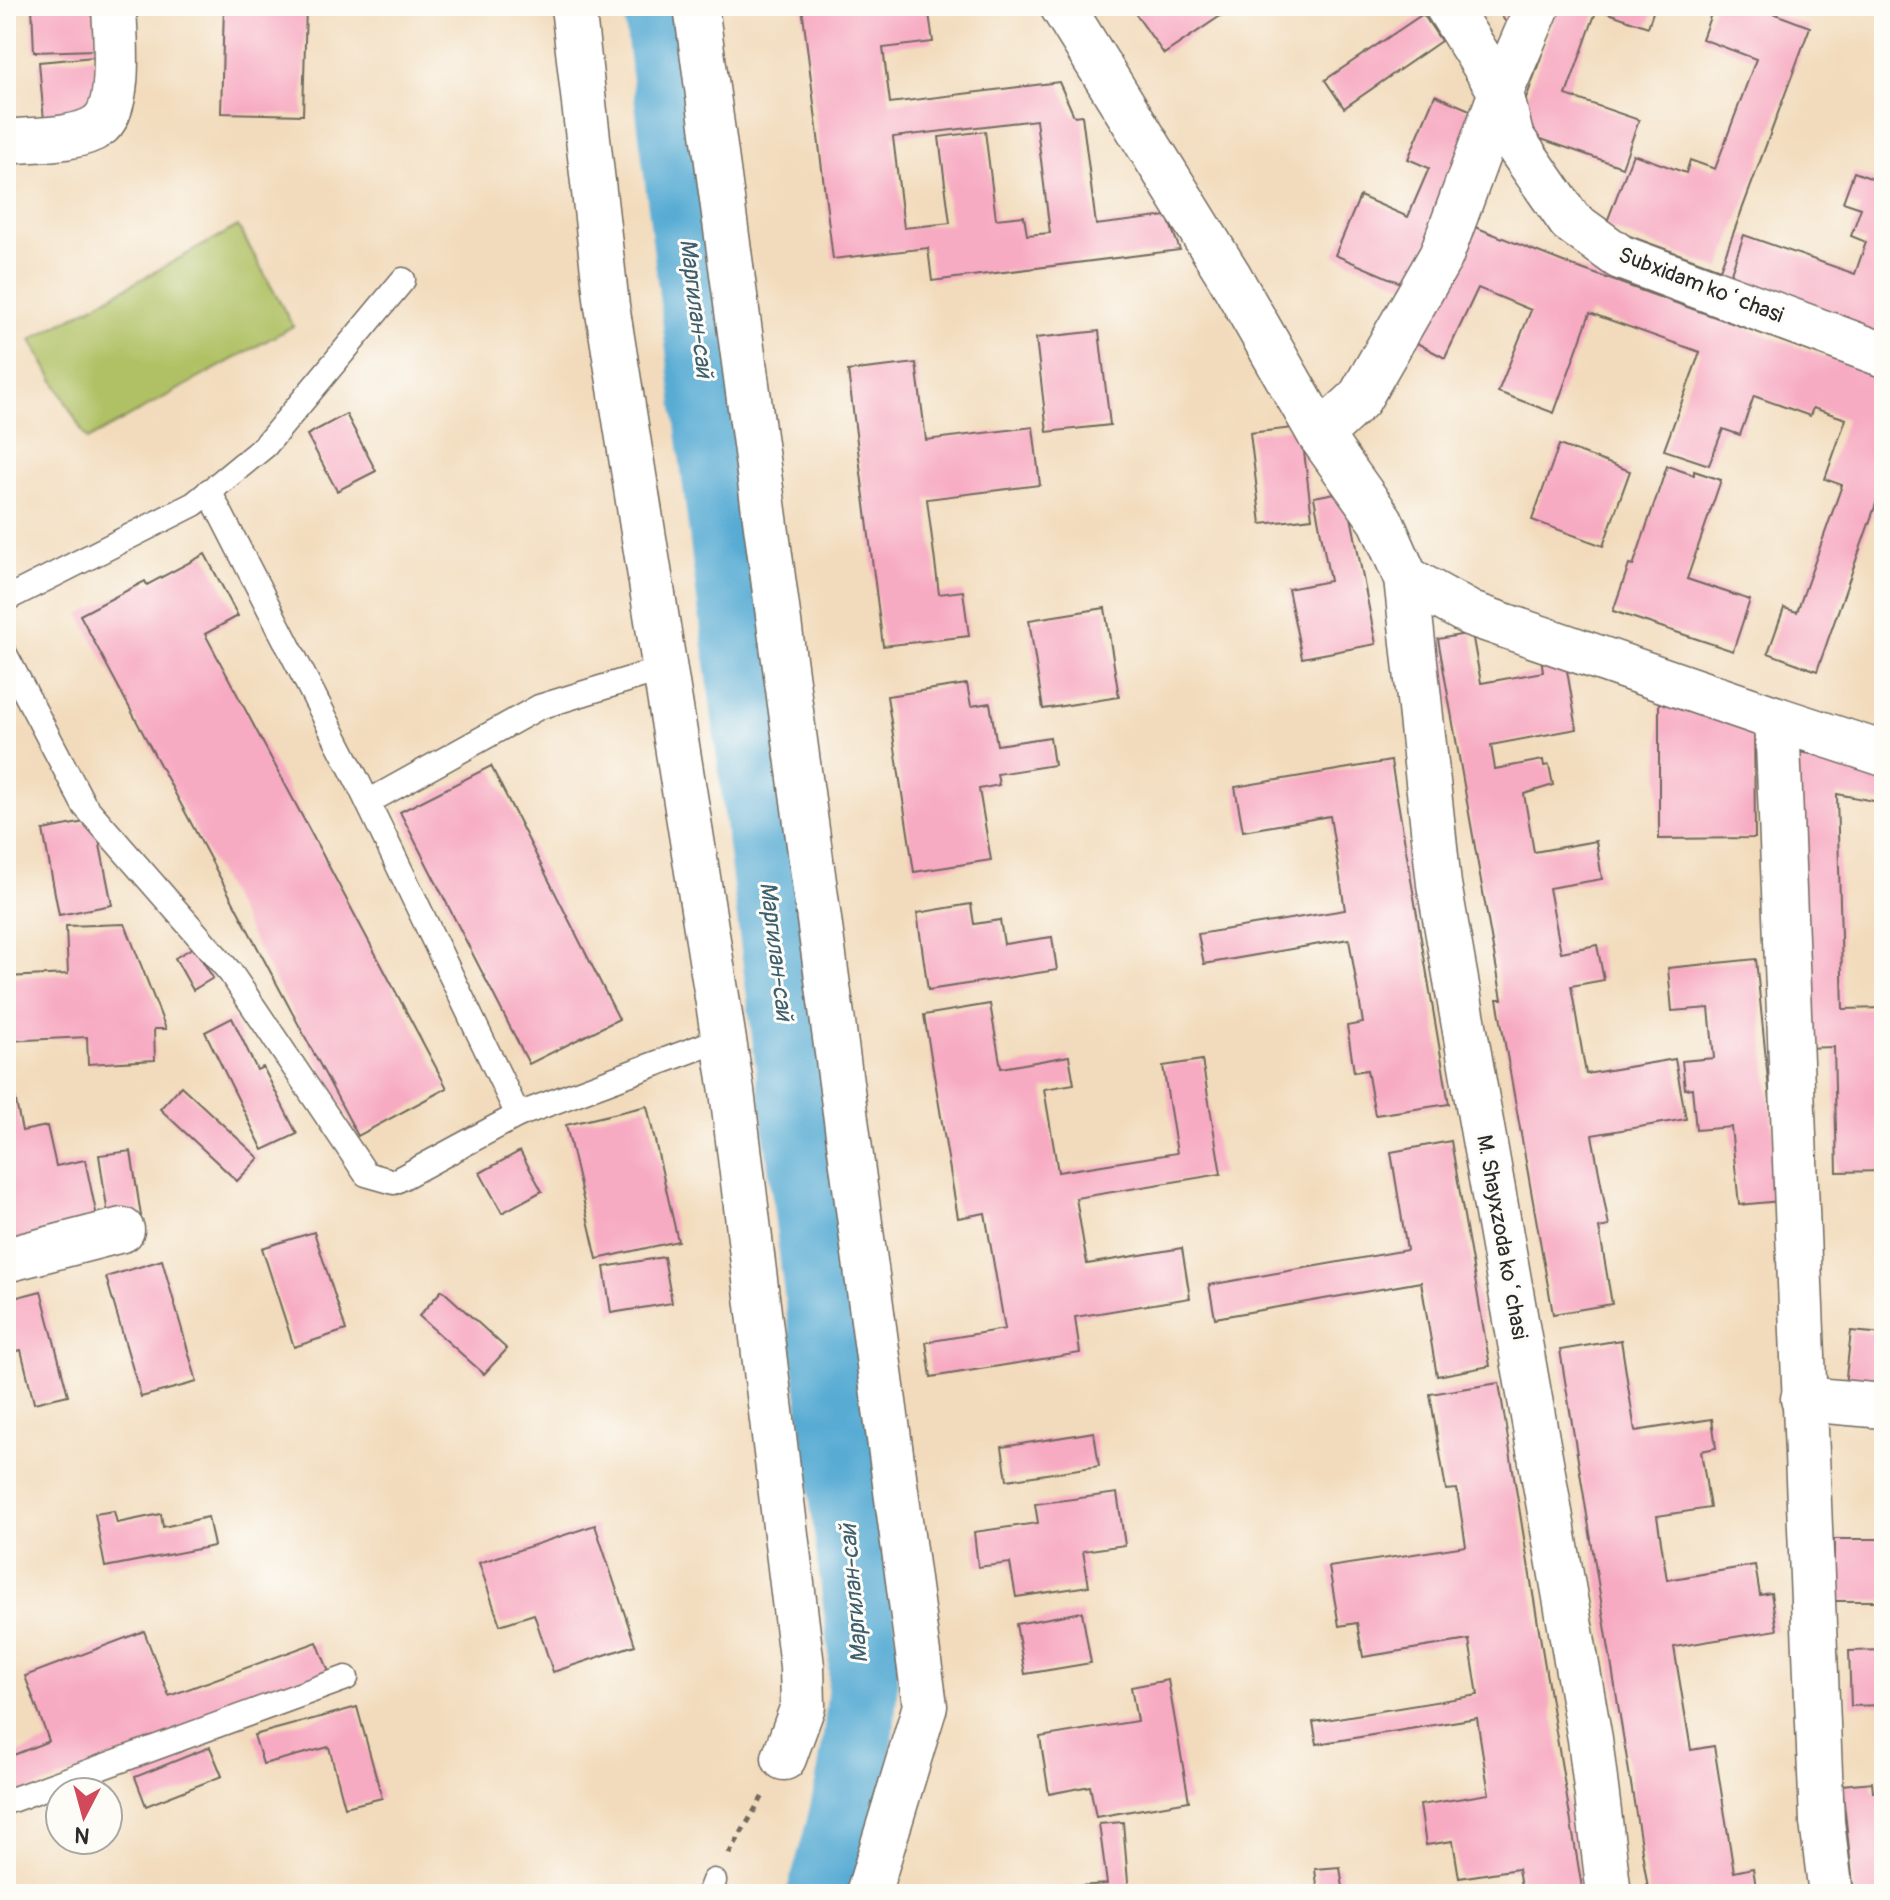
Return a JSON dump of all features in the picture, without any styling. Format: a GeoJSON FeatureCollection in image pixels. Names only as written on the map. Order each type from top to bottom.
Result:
{"type":"FeatureCollection","features":[{"type":"Feature","properties":{"kind":"street"},"geometry":{"type":"LineString","coordinates":[[6,142],[74,135],[99,126],[112,109],[116,45],[114,6]]}},
{"type":"Feature","properties":{"kind":"street"},"geometry":{"type":"LineString","coordinates":[[573,6],[607,306],[734,1107],[802,1666],[803,1706],[784,1758]]}},
{"type":"Feature","properties":{"kind":"street"},"geometry":{"type":"LineString","coordinates":[[696,6],[925,1706],[868,1894]]}},
{"type":"Feature","properties":{"kind":"street","name":"M. Shayxzoda koʻchasi"},"geometry":{"type":"LineString","coordinates":[[1062,6],[1228,274],[1320,435],[1381,521],[1406,578],[1439,884],[1590,1739],[1609,1894]]}},
{"type":"Feature","properties":{"kind":"street","name":"Subxidam koʻchasi"},"geometry":{"type":"LineString","coordinates":[[1447,6],[1501,92],[1511,136],[1570,221],[1620,257],[1884,355]]}},
{"type":"Feature","properties":{"kind":"street"},"geometry":{"type":"LineString","coordinates":[[1320,435],[1359,399],[1441,256],[1501,92],[1538,6]]}},
{"type":"Feature","properties":{"kind":"street"},"geometry":{"type":"LineString","coordinates":[[1406,578],[1471,614],[1884,754]]}},
{"type":"Feature","properties":{"kind":"street"},"geometry":{"type":"LineString","coordinates":[[1777,719],[1822,1822],[1831,1894]]}},
{"type":"Feature","properties":{"kind":"street"},"geometry":{"type":"LineString","coordinates":[[6,1260],[122,1230]]}},
{"type":"Feature","properties":{"kind":"street"},"geometry":{"type":"LineString","coordinates":[[1803,1399],[1884,1406]]}},
{"type":"Feature","properties":{"kind":"lane"},"geometry":{"type":"LineString","coordinates":[[6,599],[194,504],[265,446],[403,280]]}},
{"type":"Feature","properties":{"kind":"lane"},"geometry":{"type":"LineString","coordinates":[[209,491],[368,802],[518,1115]]}},
{"type":"Feature","properties":{"kind":"lane"},"geometry":{"type":"LineString","coordinates":[[6,656],[84,805],[230,972],[366,1174],[394,1182],[518,1115],[722,1039]]}},
{"type":"Feature","properties":{"kind":"lane"},"geometry":{"type":"LineString","coordinates":[[368,802],[539,707],[666,668]]}},
{"type":"Feature","properties":{"kind":"lane"},"geometry":{"type":"LineString","coordinates":[[6,1802],[346,1678]]}},
{"type":"Feature","properties":{"kind":"path"},"geometry":{"type":"LineString","coordinates":[[711,1887],[784,1758]]}},
{"type":"Feature","properties":{"kind":"green space"},"geometry":{"type":"Polygon","coordinates":[[[238,226],[293,326],[87,440],[31,340],[238,226]]]}},
{"type":"Feature","properties":{"kind":"building"},"geometry":{"type":"Polygon","coordinates":[[[32,6],[94,6],[96,50],[34,52],[32,6]]]}},
{"type":"Feature","properties":{"kind":"building"},"geometry":{"type":"Polygon","coordinates":[[[224,6],[306,6],[303,115],[221,113],[224,6]]]}},
{"type":"Feature","properties":{"kind":"building"},"geometry":{"type":"Polygon","coordinates":[[[802,6],[928,6],[933,42],[883,48],[890,103],[1059,82],[1074,116],[1082,115],[1096,225],[1167,216],[1180,250],[932,281],[928,248],[833,259],[802,6]],[[1036,120],[893,137],[904,228],[950,223],[939,137],[985,131],[996,219],[1024,216],[1027,235],[1050,233],[1036,120]]]}},
{"type":"Feature","properties":{"kind":"building"},"geometry":{"type":"Polygon","coordinates":[[[1130,6],[1235,6],[1164,54],[1130,6]]]}},
{"type":"Feature","properties":{"kind":"building"},"geometry":{"type":"Polygon","coordinates":[[[1495,6],[1513,6],[1507,24],[1495,6]]]}},
{"type":"Feature","properties":{"kind":"building"},"geometry":{"type":"Polygon","coordinates":[[[1559,6],[1655,6],[1648,27],[1597,9],[1566,95],[1639,120],[1622,167],[1515,130],[1559,6]]]}},
{"type":"Feature","properties":{"kind":"building"},"geometry":{"type":"Polygon","coordinates":[[[1714,6],[1738,9],[1739,6],[1754,6],[1810,27],[1720,269],[1605,227],[1633,154],[1686,173],[1690,160],[1715,169],[1756,59],[1702,39],[1714,6]]]}},
{"type":"Feature","properties":{"kind":"building"},"geometry":{"type":"Polygon","coordinates":[[[1423,14],[1441,41],[1344,108],[1325,80],[1423,14]]]}},
{"type":"Feature","properties":{"kind":"building"},"geometry":{"type":"Polygon","coordinates":[[[94,57],[99,116],[44,121],[39,62],[94,57]]]}},
{"type":"Feature","properties":{"kind":"building"},"geometry":{"type":"Polygon","coordinates":[[[1435,95],[1486,117],[1412,288],[1335,255],[1360,196],[1408,217],[1429,168],[1408,159],[1435,95]]]}},
{"type":"Feature","properties":{"kind":"building"},"geometry":{"type":"Polygon","coordinates":[[[1854,172],[1884,183],[1884,351],[1724,293],[1744,235],[1855,274],[1866,242],[1851,236],[1861,208],[1843,202],[1854,172]]]}},
{"type":"Feature","properties":{"kind":"building"},"geometry":{"type":"Polygon","coordinates":[[[1470,225],[1576,267],[1884,378],[1884,481],[1817,671],[1768,653],[1784,608],[1797,612],[1842,485],[1825,479],[1846,419],[1813,408],[1810,416],[1754,396],[1740,435],[1723,429],[1709,465],[1664,450],[1700,352],[1590,313],[1554,413],[1498,392],[1531,310],[1478,288],[1445,358],[1413,341],[1470,225]]]}},
{"type":"Feature","properties":{"kind":"building"},"geometry":{"type":"Polygon","coordinates":[[[1099,331],[1110,425],[1047,432],[1036,338],[1099,331]]]}},
{"type":"Feature","properties":{"kind":"building"},"geometry":{"type":"Polygon","coordinates":[[[916,363],[926,440],[1033,427],[1040,485],[927,499],[939,594],[963,591],[969,636],[883,646],[848,371],[916,363]]]}},
{"type":"Feature","properties":{"kind":"building"},"geometry":{"type":"Polygon","coordinates":[[[346,414],[376,471],[337,491],[307,435],[346,414]]]}},
{"type":"Feature","properties":{"kind":"building"},"geometry":{"type":"Polygon","coordinates":[[[1301,427],[1312,518],[1261,524],[1250,433],[1301,427]]]}},
{"type":"Feature","properties":{"kind":"building"},"geometry":{"type":"Polygon","coordinates":[[[1559,445],[1630,471],[1603,546],[1532,520],[1559,445]]]}},
{"type":"Feature","properties":{"kind":"building"},"geometry":{"type":"Polygon","coordinates":[[[1667,466],[1721,480],[1687,579],[1750,600],[1733,651],[1613,611],[1629,565],[1633,566],[1667,466]]]}},
{"type":"Feature","properties":{"kind":"building"},"geometry":{"type":"Polygon","coordinates":[[[1346,491],[1376,644],[1302,658],[1288,589],[1330,581],[1314,497],[1346,491]]]}},
{"type":"Feature","properties":{"kind":"building"},"geometry":{"type":"Polygon","coordinates":[[[205,554],[238,616],[205,634],[447,1088],[358,1136],[80,615],[145,581],[147,585],[205,554]]]}},
{"type":"Feature","properties":{"kind":"building"},"geometry":{"type":"Polygon","coordinates":[[[1105,608],[1119,697],[1043,709],[1029,620],[1105,608]]]}},
{"type":"Feature","properties":{"kind":"building"},"geometry":{"type":"Polygon","coordinates":[[[1472,633],[1481,683],[1543,672],[1541,657],[1564,653],[1577,729],[1491,745],[1495,769],[1543,760],[1544,766],[1549,765],[1553,785],[1524,794],[1534,852],[1596,841],[1602,879],[1549,888],[1561,952],[1597,945],[1604,980],[1571,986],[1586,1074],[1675,1059],[1686,1119],[1592,1135],[1609,1226],[1599,1228],[1612,1304],[1553,1314],[1497,999],[1502,999],[1438,639],[1472,633]]]}},
{"type":"Feature","properties":{"kind":"building"},"geometry":{"type":"Polygon","coordinates":[[[967,684],[971,706],[990,703],[997,745],[1050,737],[1054,765],[997,774],[999,785],[979,789],[991,860],[914,872],[887,696],[967,684]]]}},
{"type":"Feature","properties":{"kind":"building"},"geometry":{"type":"Polygon","coordinates":[[[1659,685],[1754,713],[1755,838],[1659,839],[1659,685]]]}},
{"type":"Feature","properties":{"kind":"building"},"geometry":{"type":"Polygon","coordinates":[[[1792,751],[1884,765],[1884,803],[1837,796],[1843,1009],[1884,1008],[1884,1171],[1837,1172],[1834,1047],[1801,1048],[1792,751]]]}},
{"type":"Feature","properties":{"kind":"building"},"geometry":{"type":"Polygon","coordinates":[[[1391,761],[1449,1104],[1375,1115],[1367,1070],[1354,1072],[1347,1026],[1363,1023],[1349,939],[1204,964],[1198,934],[1345,910],[1330,816],[1243,831],[1235,787],[1391,761]]]}},
{"type":"Feature","properties":{"kind":"building"},"geometry":{"type":"Polygon","coordinates":[[[491,766],[619,1019],[529,1064],[400,812],[491,766]]]}},
{"type":"Feature","properties":{"kind":"building"},"geometry":{"type":"Polygon","coordinates":[[[95,820],[112,905],[59,915],[43,830],[95,820]]]}},
{"type":"Feature","properties":{"kind":"building"},"geometry":{"type":"Polygon","coordinates":[[[971,904],[974,924],[1000,920],[1004,944],[1052,937],[1057,970],[928,990],[917,913],[971,904]]]}},
{"type":"Feature","properties":{"kind":"building"},"geometry":{"type":"Polygon","coordinates":[[[125,924],[166,1029],[154,1029],[155,1060],[88,1064],[87,1037],[6,1041],[6,977],[68,974],[66,926],[125,924]]]}},
{"type":"Feature","properties":{"kind":"building"},"geometry":{"type":"Polygon","coordinates":[[[194,947],[213,978],[193,990],[175,958],[194,947]]]}},
{"type":"Feature","properties":{"kind":"building"},"geometry":{"type":"Polygon","coordinates":[[[1756,959],[1780,1201],[1739,1205],[1731,1127],[1696,1130],[1692,1088],[1685,1089],[1682,1061],[1714,1058],[1709,1008],[1672,1011],[1668,968],[1756,959]]]}},
{"type":"Feature","properties":{"kind":"building"},"geometry":{"type":"Polygon","coordinates":[[[990,1004],[1001,1068],[1069,1056],[1074,1084],[1044,1089],[1058,1172],[1177,1153],[1163,1066],[1202,1060],[1221,1174],[1076,1198],[1087,1264],[1182,1248],[1190,1298],[1075,1317],[1080,1353],[931,1377],[926,1342],[1005,1329],[985,1213],[958,1218],[924,1015],[990,1004]]]}},
{"type":"Feature","properties":{"kind":"building"},"geometry":{"type":"Polygon","coordinates":[[[232,1018],[257,1070],[263,1067],[297,1134],[263,1150],[205,1032],[232,1018]]]}},
{"type":"Feature","properties":{"kind":"building"},"geometry":{"type":"Polygon","coordinates":[[[181,1086],[259,1158],[237,1181],[160,1109],[181,1086]]]}},
{"type":"Feature","properties":{"kind":"building"},"geometry":{"type":"Polygon","coordinates":[[[14,1092],[22,1131],[47,1126],[56,1166],[85,1160],[100,1231],[6,1251],[6,1094],[14,1092]]]}},
{"type":"Feature","properties":{"kind":"building"},"geometry":{"type":"Polygon","coordinates":[[[647,1106],[678,1241],[597,1259],[566,1125],[647,1106]]]}},
{"type":"Feature","properties":{"kind":"building"},"geometry":{"type":"Polygon","coordinates":[[[1451,1141],[1490,1366],[1437,1376],[1421,1282],[1215,1318],[1209,1285],[1407,1250],[1391,1152],[1451,1141]]]}},
{"type":"Feature","properties":{"kind":"building"},"geometry":{"type":"Polygon","coordinates":[[[131,1151],[141,1216],[109,1221],[99,1155],[131,1151]]]}},
{"type":"Feature","properties":{"kind":"building"},"geometry":{"type":"Polygon","coordinates":[[[520,1151],[542,1191],[502,1213],[480,1173],[520,1151]]]}},
{"type":"Feature","properties":{"kind":"building"},"geometry":{"type":"Polygon","coordinates":[[[314,1232],[346,1330],[294,1347],[262,1248],[314,1232]]]}},
{"type":"Feature","properties":{"kind":"building"},"geometry":{"type":"Polygon","coordinates":[[[664,1257],[672,1303],[611,1313],[604,1267],[664,1257]]]}},
{"type":"Feature","properties":{"kind":"building"},"geometry":{"type":"Polygon","coordinates":[[[162,1260],[197,1382],[141,1397],[106,1277],[162,1260]]]}},
{"type":"Feature","properties":{"kind":"building"},"geometry":{"type":"Polygon","coordinates":[[[442,1290],[507,1349],[484,1374],[419,1316],[442,1290]]]}},
{"type":"Feature","properties":{"kind":"building"},"geometry":{"type":"Polygon","coordinates":[[[41,1291],[68,1395],[34,1403],[21,1350],[6,1354],[6,1300],[41,1291]]]}},
{"type":"Feature","properties":{"kind":"building"},"geometry":{"type":"Polygon","coordinates":[[[1851,1331],[1884,1334],[1884,1390],[1845,1386],[1851,1331]]]}},
{"type":"Feature","properties":{"kind":"building"},"geometry":{"type":"Polygon","coordinates":[[[1621,1340],[1635,1431],[1712,1419],[1716,1448],[1701,1451],[1710,1508],[1657,1516],[1667,1580],[1755,1565],[1760,1595],[1771,1593],[1777,1630],[1674,1647],[1691,1750],[1714,1746],[1734,1872],[1753,1868],[1757,1894],[1649,1894],[1560,1350],[1621,1340]]]}},
{"type":"Feature","properties":{"kind":"building"},"geometry":{"type":"Polygon","coordinates":[[[1499,1383],[1583,1894],[1522,1894],[1518,1869],[1459,1878],[1453,1841],[1426,1845],[1420,1805],[1489,1794],[1477,1718],[1317,1744],[1313,1722],[1478,1695],[1469,1640],[1363,1657],[1357,1623],[1339,1626],[1329,1567],[1466,1546],[1457,1489],[1446,1490],[1430,1394],[1499,1383]]]}},
{"type":"Feature","properties":{"kind":"building"},"geometry":{"type":"Polygon","coordinates":[[[1094,1432],[1099,1466],[1007,1480],[1002,1447],[1094,1432]]]}},
{"type":"Feature","properties":{"kind":"building"},"geometry":{"type":"Polygon","coordinates":[[[1117,1493],[1125,1545],[1083,1551],[1089,1586],[1016,1597],[1010,1563],[978,1567],[974,1532],[1038,1523],[1035,1504],[1117,1493]]]}},
{"type":"Feature","properties":{"kind":"building"},"geometry":{"type":"Polygon","coordinates":[[[114,1511],[117,1523],[161,1514],[163,1527],[208,1517],[214,1546],[105,1567],[95,1514],[114,1511]]]}},
{"type":"Feature","properties":{"kind":"building"},"geometry":{"type":"Polygon","coordinates":[[[595,1525],[635,1645],[553,1672],[534,1614],[500,1625],[479,1563],[595,1525]]]}},
{"type":"Feature","properties":{"kind":"building"},"geometry":{"type":"Polygon","coordinates":[[[1834,1539],[1884,1539],[1884,1601],[1834,1601],[1834,1539]]]}},
{"type":"Feature","properties":{"kind":"building"},"geometry":{"type":"Polygon","coordinates":[[[1082,1612],[1091,1663],[1025,1674],[1016,1624],[1082,1612]]]}},
{"type":"Feature","properties":{"kind":"building"},"geometry":{"type":"Polygon","coordinates":[[[144,1631],[169,1696],[317,1642],[331,1677],[67,1776],[44,1776],[44,1785],[6,1799],[6,1758],[49,1741],[25,1676],[144,1631]]]}},
{"type":"Feature","properties":{"kind":"building"},"geometry":{"type":"Polygon","coordinates":[[[1884,1650],[1884,1705],[1851,1706],[1849,1651],[1884,1650]]]}},
{"type":"Feature","properties":{"kind":"building"},"geometry":{"type":"Polygon","coordinates":[[[1168,1680],[1189,1801],[1096,1817],[1090,1786],[1049,1794],[1040,1737],[1137,1721],[1131,1687],[1168,1680]]]}},
{"type":"Feature","properties":{"kind":"building"},"geometry":{"type":"Polygon","coordinates":[[[357,1707],[382,1798],[345,1807],[329,1747],[263,1764],[254,1735],[357,1707]]]}},
{"type":"Feature","properties":{"kind":"building"},"geometry":{"type":"Polygon","coordinates":[[[210,1747],[222,1776],[146,1806],[135,1777],[210,1747]]]}},
{"type":"Feature","properties":{"kind":"building"},"geometry":{"type":"Polygon","coordinates":[[[1872,1782],[1873,1792],[1884,1791],[1884,1894],[1854,1894],[1842,1785],[1872,1782]]]}},
{"type":"Feature","properties":{"kind":"building"},"geometry":{"type":"Polygon","coordinates":[[[1123,1822],[1129,1894],[1004,1894],[1004,1891],[1107,1884],[1099,1824],[1123,1822]]]}},
{"type":"Feature","properties":{"kind":"building"},"geometry":{"type":"Polygon","coordinates":[[[1340,1867],[1344,1894],[1318,1894],[1315,1869],[1340,1867]]]}},
{"type":"Feature","properties":{"kind":"waterway","name":"Маргилан-сай"},"geometry":{"type":"LineString","coordinates":[[658,6],[864,1652],[852,1774],[840,1833],[822,1894]]}}]}
